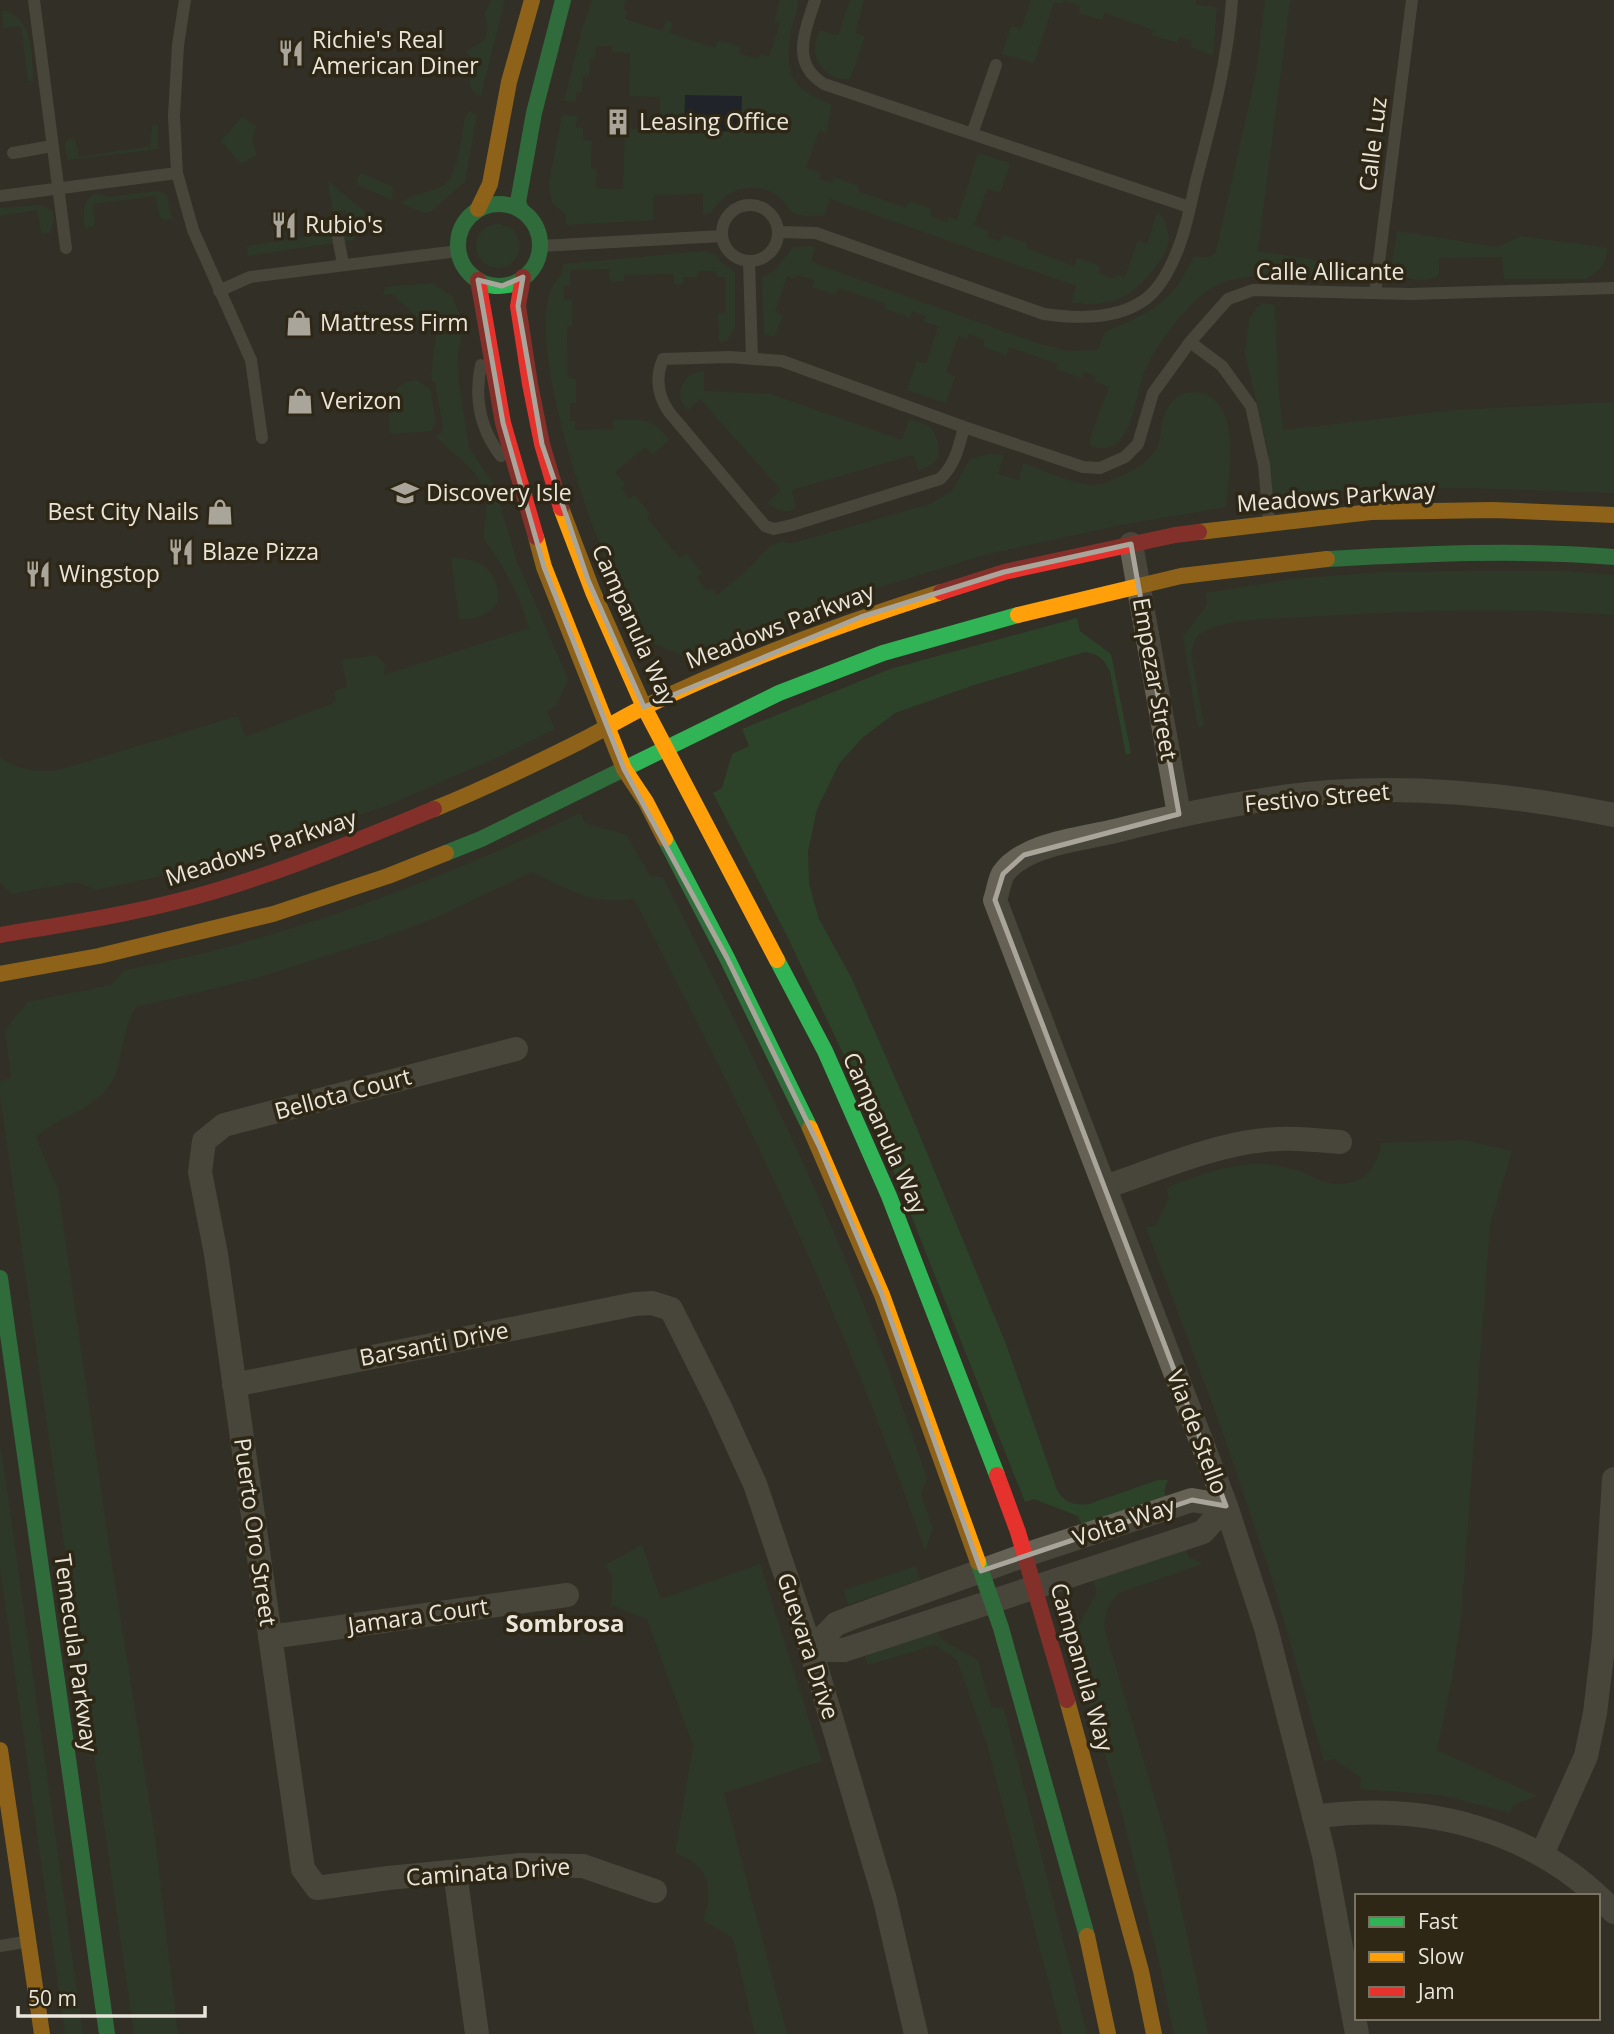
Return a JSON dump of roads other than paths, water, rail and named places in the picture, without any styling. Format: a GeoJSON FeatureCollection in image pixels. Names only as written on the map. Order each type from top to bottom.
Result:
{"type":"FeatureCollection","features":[{"type":"Feature","properties":{"kind":"street"},"geometry":{"type":"LineString","coordinates":[[531,0],[509,82],[490,184],[478,209],[466,220],[459,235],[458,251],[462,263],[470,274],[491,285],[502,286],[523,277],[536,261],[540,246],[537,230],[518,202],[534,113],[563,0]]}},
{"type":"Feature","properties":{"kind":"street"},"geometry":{"type":"LineString","coordinates":[[478,209],[492,204],[504,204],[521,210]]}},
{"type":"Feature","properties":{"kind":"street","name":"Campanula Way"},"geometry":{"type":"LineString","coordinates":[[523,277],[519,306],[542,444],[563,516],[588,580],[665,750],[825,1051],[889,1196],[955,1362],[1035,1587],[1094,1793],[1141,1971],[1154,2034]]}},
{"type":"Feature","properties":{"kind":"street"},"geometry":{"type":"LineString","coordinates":[[478,280],[503,423],[544,567],[624,769],[646,802],[727,958],[820,1148],[883,1295],[1001,1628],[1086,1933],[1108,2034]]}},
{"type":"Feature","properties":{"kind":"street","name":"Meadows Parkway"},"geometry":{"type":"LineString","coordinates":[[0,935],[179,901],[262,876],[469,795],[644,707],[766,654],[861,617],[1004,572],[1175,535],[1371,512],[1466,510],[1614,515]]}},
{"type":"Feature","properties":{"kind":"street","name":"Empezar Street"},"geometry":{"type":"LineString","coordinates":[[1131,544],[1179,814]]}},
{"type":"Feature","properties":{"kind":"street"},"geometry":{"type":"LineString","coordinates":[[0,974],[99,956],[273,914],[388,876],[481,839],[779,693],[883,653],[958,630],[1139,584],[1181,576],[1325,558],[1454,552],[1564,553],[1614,557]]}},
{"type":"Feature","properties":{"kind":"street","name":"Festivo Street"},"geometry":{"type":"LineString","coordinates":[[1024,855],[1059,842],[1179,814],[1318,793],[1399,790],[1469,794],[1559,803],[1614,815]]}},
{"type":"Feature","properties":{"kind":"street","name":"Via de Stello"},"geometry":{"type":"LineString","coordinates":[[1024,855],[1003,874],[995,900],[1226,1506],[1266,1628],[1314,1817],[1357,2034]]}},
{"type":"Feature","properties":{"kind":"street","name":"Bellota Court"},"geometry":{"type":"LineString","coordinates":[[200,1172],[204,1140],[224,1125],[516,1049]]}},
{"type":"Feature","properties":{"kind":"street"},"geometry":{"type":"LineString","coordinates":[[1105,1187],[1213,1151],[1263,1140],[1301,1138],[1340,1143]]}},
{"type":"Feature","properties":{"kind":"street","name":"Puerto Oro Street"},"geometry":{"type":"LineString","coordinates":[[200,1172],[216,1254],[303,1869],[317,1888]]}},
{"type":"Feature","properties":{"kind":"street","name":"Temecula Parkway"},"geometry":{"type":"LineString","coordinates":[[0,1278],[107,2034]]}},
{"type":"Feature","properties":{"kind":"street","name":"Guevara Drive"},"geometry":{"type":"LineString","coordinates":[[635,1304],[652,1303],[671,1309],[755,1484],[811,1650],[885,1900],[916,2034]]}},
{"type":"Feature","properties":{"kind":"street","name":"Barsanti Drive"},"geometry":{"type":"LineString","coordinates":[[234,1385],[635,1304]]}},
{"type":"Feature","properties":{"kind":"street"},"geometry":{"type":"LineString","coordinates":[[1542,1854],[1586,1756],[1595,1713],[1604,1638],[1614,1479]]}},
{"type":"Feature","properties":{"kind":"street","name":"Volta Way"},"geometry":{"type":"LineString","coordinates":[[811,1650],[836,1624],[1025,1555],[1192,1500],[1226,1506]]}},
{"type":"Feature","properties":{"kind":"street","name":"Volta Way"},"geometry":{"type":"LineString","coordinates":[[811,1650],[844,1650],[1203,1532],[1226,1506]]}},
{"type":"Feature","properties":{"kind":"street","name":"Jamara Court"},"geometry":{"type":"LineString","coordinates":[[270,1637],[567,1595]]}},
{"type":"Feature","properties":{"kind":"street"},"geometry":{"type":"LineString","coordinates":[[0,1750],[42,2034]]}},
{"type":"Feature","properties":{"kind":"street"},"geometry":{"type":"LineString","coordinates":[[1314,1817],[1348,1812],[1390,1812],[1442,1817],[1496,1833],[1542,1854],[1597,1894]]}},
{"type":"Feature","properties":{"kind":"street","name":"Caminata Drive"},"geometry":{"type":"LineString","coordinates":[[317,1888],[387,1878],[521,1866],[583,1866],[655,1891]]}},
{"type":"Feature","properties":{"kind":"street"},"geometry":{"type":"LineString","coordinates":[[455,1872],[477,2034]]}},
{"type":"Feature","properties":{"kind":"street"},"geometry":{"type":"LineString","coordinates":[[1600,1897],[1614,1912]]}},
{"type":"Feature","properties":{"kind":"lane"},"geometry":{"type":"LineString","coordinates":[[34,0],[66,248]]}},
{"type":"Feature","properties":{"kind":"lane"},"geometry":{"type":"LineString","coordinates":[[185,0],[178,45],[174,116],[177,173],[193,230],[251,360],[262,438]]}},
{"type":"Feature","properties":{"kind":"lane"},"geometry":{"type":"LineString","coordinates":[[815,0],[802,46],[804,63],[812,77],[824,84],[1189,207]]}},
{"type":"Feature","properties":{"kind":"lane"},"geometry":{"type":"LineString","coordinates":[[778,232],[816,233],[1045,314],[1069,317],[1101,316],[1130,309],[1147,298],[1162,282],[1179,248],[1219,89],[1231,0]]}},
{"type":"Feature","properties":{"kind":"lane","name":"Calle Luz"},"geometry":{"type":"LineString","coordinates":[[1375,293],[1412,0]]}},
{"type":"Feature","properties":{"kind":"lane"},"geometry":{"type":"LineString","coordinates":[[972,134],[996,65]]}},
{"type":"Feature","properties":{"kind":"lane"},"geometry":{"type":"LineString","coordinates":[[13,153],[52,145]]}},
{"type":"Feature","properties":{"kind":"lane"},"geometry":{"type":"LineString","coordinates":[[0,196],[177,173]]}},
{"type":"Feature","properties":{"kind":"lane"},"geometry":{"type":"LineString","coordinates":[[751,205],[764,208],[772,214],[778,232],[778,240],[770,255],[752,262],[740,260],[728,251],[722,236],[726,218],[737,208],[751,205]]}},
{"type":"Feature","properties":{"kind":"lane"},"geometry":{"type":"LineString","coordinates":[[337,232],[343,264]]}},
{"type":"Feature","properties":{"kind":"lane"},"geometry":{"type":"LineString","coordinates":[[540,246],[722,236]]}},
{"type":"Feature","properties":{"kind":"lane"},"geometry":{"type":"LineString","coordinates":[[219,291],[250,277],[458,251]]}},
{"type":"Feature","properties":{"kind":"lane"},"geometry":{"type":"LineString","coordinates":[[749,261],[752,359]]}},
{"type":"Feature","properties":{"kind":"lane","name":"Calle Allicante"},"geometry":{"type":"LineString","coordinates":[[964,427],[949,471],[940,479],[792,526],[774,528],[765,526],[669,412],[659,398],[659,369],[663,359],[730,357],[782,361],[964,427],[1083,467],[1100,468],[1125,457],[1138,444],[1153,393],[1190,342],[1228,299],[1253,290],[1375,293],[1614,288]]}},
{"type":"Feature","properties":{"kind":"lane"},"geometry":{"type":"LineString","coordinates":[[1190,342],[1222,366],[1251,406],[1264,465],[1269,522]]}},
{"type":"Feature","properties":{"kind":"lane"},"geometry":{"type":"LineString","coordinates":[[0,1946],[29,1942]]}},
{"type":"Feature","properties":{"kind":"water"},"geometry":{"type":"Polygon","coordinates":[[[685,95],[742,96],[741,132],[684,130],[685,95]]]}},
{"type":"Feature","properties":{"kind":"place","name":"Richie's Real American Diner"},"geometry":{"type":"Point","coordinates":[291,53]}},
{"type":"Feature","properties":{"kind":"place","name":"Leasing Office"},"geometry":{"type":"Point","coordinates":[618,122]}},
{"type":"Feature","properties":{"kind":"place","name":"Rubio's"},"geometry":{"type":"Point","coordinates":[284,225]}},
{"type":"Feature","properties":{"kind":"place","name":"Mattress Firm"},"geometry":{"type":"Point","coordinates":[299,323]}},
{"type":"Feature","properties":{"kind":"place","name":"Verizon"},"geometry":{"type":"Point","coordinates":[300,401]}},
{"type":"Feature","properties":{"kind":"place","name":"Discovery Isle"},"geometry":{"type":"Point","coordinates":[405,493]}},
{"type":"Feature","properties":{"kind":"place","name":"Best City Nails"},"geometry":{"type":"Point","coordinates":[220,512]}},
{"type":"Feature","properties":{"kind":"place","name":"Blaze Pizza"},"geometry":{"type":"Point","coordinates":[181,552]}},
{"type":"Feature","properties":{"kind":"place","name":"Wingstop"},"geometry":{"type":"Point","coordinates":[38,574]}},
{"type":"Feature","properties":{"kind":"district","name":"Sombrosa"},"geometry":{"type":"Point","coordinates":[565,1624]}}]}
